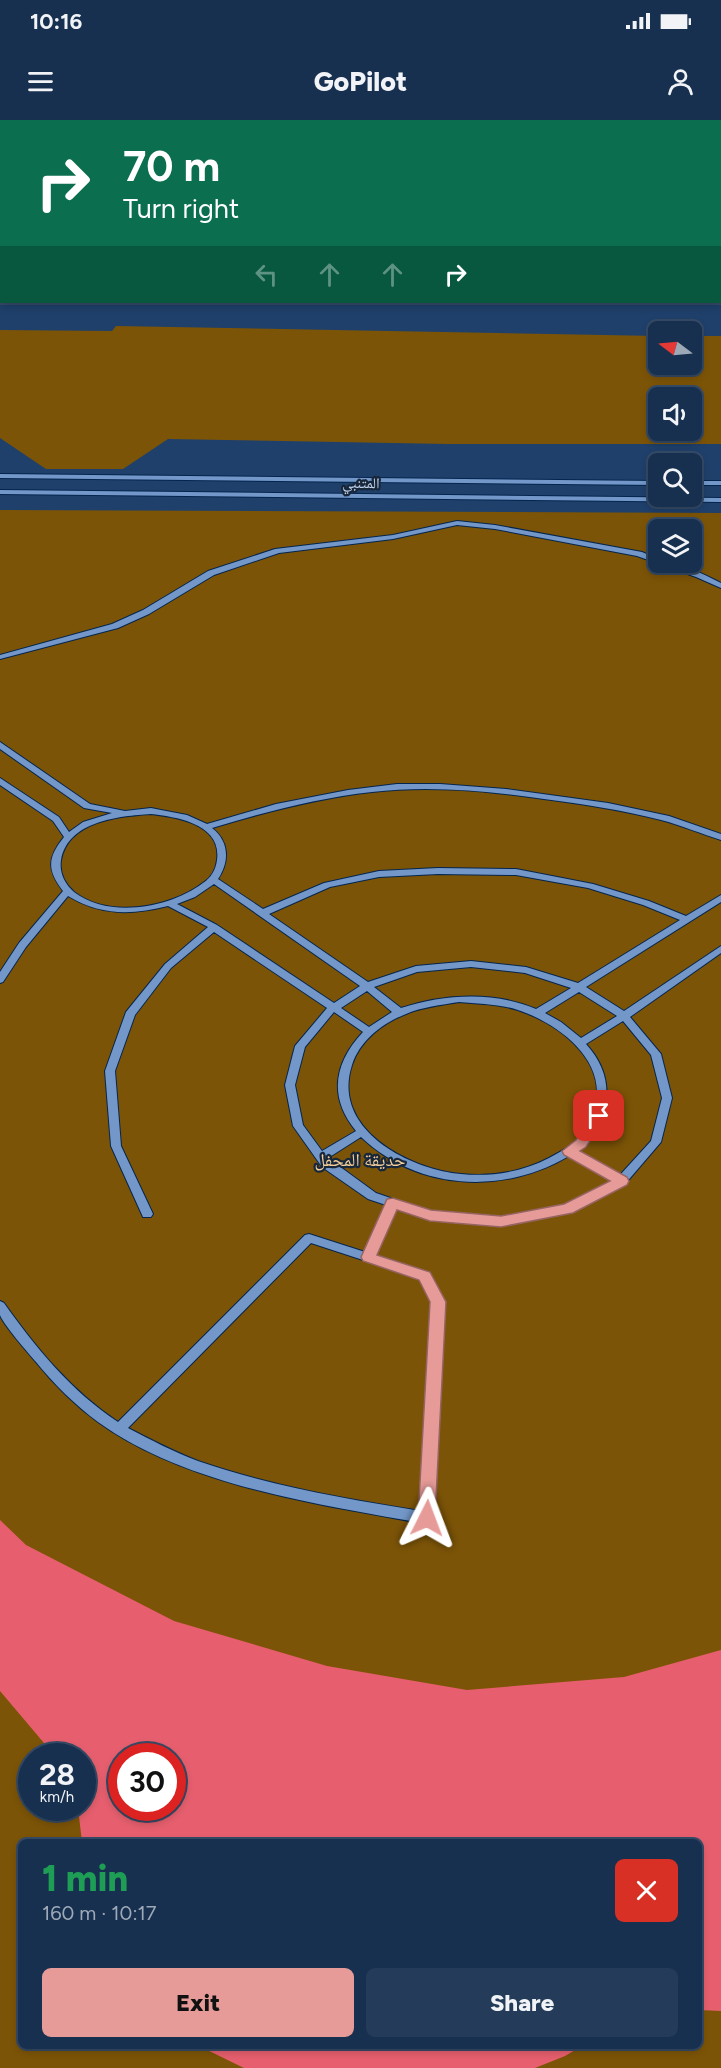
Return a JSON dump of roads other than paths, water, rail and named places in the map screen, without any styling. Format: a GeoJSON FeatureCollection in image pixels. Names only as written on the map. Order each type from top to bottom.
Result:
{"type":"FeatureCollection","features":[{"type":"Feature","properties":{"kind":"street","name":"المتنبي"},"geometry":{"type":"LineString","coordinates":[[0,477],[648,483]]}},
{"type":"Feature","properties":{"kind":"street"},"geometry":{"type":"LineString","coordinates":[[702,483],[721,483]]}},
{"type":"Feature","properties":{"kind":"street","name":"المتنبي"},"geometry":{"type":"LineString","coordinates":[[0,492],[721,500]]}},
{"type":"Feature","properties":{"kind":"street"},"geometry":{"type":"LineString","coordinates":[[0,657],[115,626],[146,612],[211,573],[278,551],[393,537],[457,522],[495,527],[648,557]]}},
{"type":"Feature","properties":{"kind":"street"},"geometry":{"type":"LineString","coordinates":[[693,573],[721,586]]}},
{"type":"Feature","properties":{"kind":"street"},"geometry":{"type":"LineString","coordinates":[[0,745],[87,806],[124,813]]}},
{"type":"Feature","properties":{"kind":"street"},"geometry":{"type":"LineString","coordinates":[[0,780],[56,819],[69,838]]}},
{"type":"Feature","properties":{"kind":"street"},"geometry":{"type":"LineString","coordinates":[[205,827],[264,809],[326,795],[396,787],[443,787],[497,791],[617,807],[721,837]]}},
{"type":"Feature","properties":{"kind":"street"},"geometry":{"type":"LineString","coordinates":[[151,811],[176,814],[205,827],[214,833],[222,848],[222,864],[214,880],[196,894],[171,904],[143,910],[114,909],[88,903],[68,891],[57,877],[55,860],[62,844],[78,830],[99,819],[124,813],[151,811]]}},
{"type":"Feature","properties":{"kind":"street"},"geometry":{"type":"LineString","coordinates":[[262,913],[327,885],[379,874],[438,871],[516,872],[590,886],[646,903],[686,919]]}},
{"type":"Feature","properties":{"kind":"street"},"geometry":{"type":"LineString","coordinates":[[214,880],[367,986],[400,1013]]}},
{"type":"Feature","properties":{"kind":"street"},"geometry":{"type":"LineString","coordinates":[[0,980],[22,945],[68,891]]}},
{"type":"Feature","properties":{"kind":"street"},"geometry":{"type":"LineString","coordinates":[[537,1013],[721,898]]}},
{"type":"Feature","properties":{"kind":"street"},"geometry":{"type":"LineString","coordinates":[[171,904],[214,927],[370,1032]]}},
{"type":"Feature","properties":{"kind":"street"},"geometry":{"type":"LineString","coordinates":[[147,1214],[116,1146],[110,1071],[129,1014],[168,966],[214,927]]}},
{"type":"Feature","properties":{"kind":"street"},"geometry":{"type":"LineString","coordinates":[[580,1042],[624,1016],[721,949]]}},
{"type":"Feature","properties":{"kind":"street"},"geometry":{"type":"LineString","coordinates":[[471,964],[526,970],[577,986],[624,1016],[656,1054],[667,1098],[656,1142],[621,1181],[567,1209],[501,1221],[430,1216],[372,1196],[326,1164],[298,1126],[290,1085],[300,1046],[327,1012],[367,986],[416,969],[471,964]]}},
{"type":"Feature","properties":{"kind":"street"},"geometry":{"type":"LineString","coordinates":[[459,999],[499,1002],[537,1013],[570,1032],[580,1042],[593,1057],[604,1086],[599,1116],[581,1144],[548,1165],[506,1177],[460,1178],[415,1168],[379,1150],[354,1124],[342,1096],[344,1067],[359,1041],[385,1020],[419,1006],[459,999]]}},
{"type":"Feature","properties":{"kind":"street"},"geometry":{"type":"LineString","coordinates":[[321,1157],[362,1132]]}},
{"type":"Feature","properties":{"kind":"street"},"geometry":{"type":"LineString","coordinates":[[569,1151],[621,1181]]}},
{"type":"Feature","properties":{"kind":"street"},"geometry":{"type":"LineString","coordinates":[[368,1257],[393,1203]]}},
{"type":"Feature","properties":{"kind":"street"},"geometry":{"type":"LineString","coordinates":[[0,1306],[31,1349],[83,1402],[119,1429],[180,1460],[258,1484],[337,1503],[427,1518],[438,1302],[424,1276],[309,1238],[119,1429]]}},
{"type":"Feature","properties":{"kind":"park label","name":"حديقة المحفل"},"geometry":{"type":"Point","coordinates":[360,1160]}}]}
